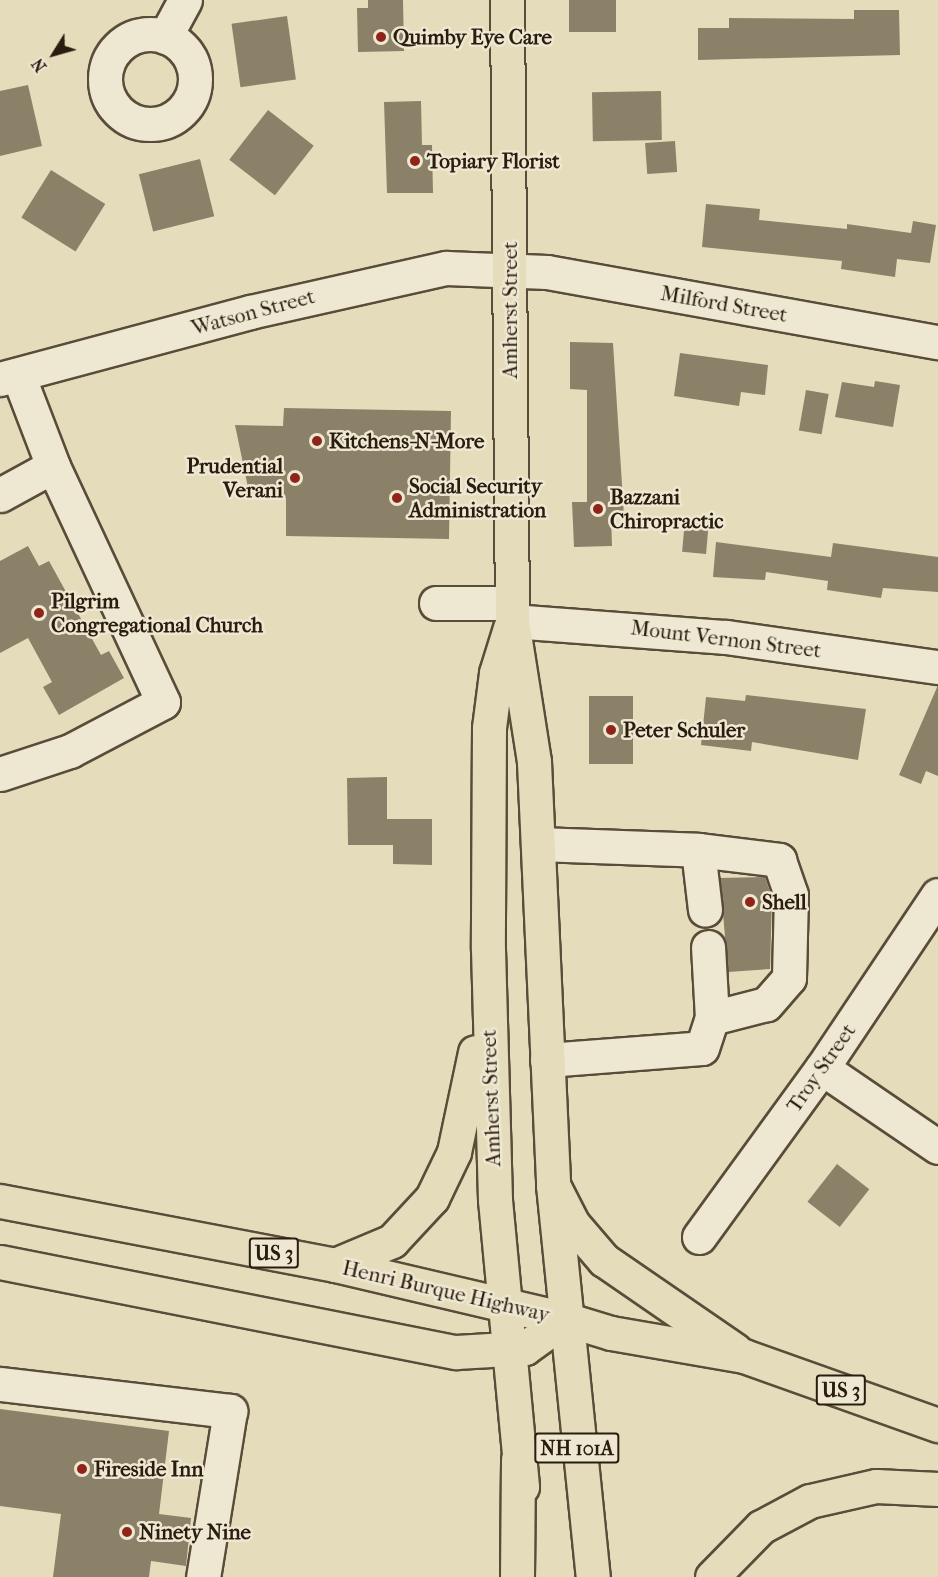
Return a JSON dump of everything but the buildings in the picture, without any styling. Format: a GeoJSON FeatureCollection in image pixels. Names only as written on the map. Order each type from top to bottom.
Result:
{"type":"FeatureCollection","features":[{"type":"Feature","properties":{"kind":"main road","name":"Amherst Street"},"geometry":{"type":"LineString","coordinates":[[507,0],[512,612],[530,729],[538,844],[553,1185],[593,1577]]}},
{"type":"Feature","properties":{"kind":"main road","name":"Amherst Street"},"geometry":{"type":"LineString","coordinates":[[512,612],[496,673],[489,728],[488,949],[502,1303],[533,1577]]}},
{"type":"Feature","properties":{"kind":"main road"},"geometry":{"type":"LineString","coordinates":[[335,1265],[392,1241],[442,1181],[469,1092],[488,949]]}},
{"type":"Feature","properties":{"kind":"main road"},"geometry":{"type":"LineString","coordinates":[[553,1185],[573,1224],[604,1260],[744,1356]]}},
{"type":"Feature","properties":{"kind":"main road","name":"Henri Burque Highway"},"geometry":{"type":"LineString","coordinates":[[0,1201],[335,1265],[565,1319]]}},
{"type":"Feature","properties":{"kind":"main road","name":"Henri Burque Highway"},"geometry":{"type":"LineString","coordinates":[[0,1262],[419,1347],[507,1351],[541,1341],[565,1319]]}},
{"type":"Feature","properties":{"kind":"main road","name":"US 3"},"geometry":{"type":"LineString","coordinates":[[565,1319],[611,1333],[744,1356],[938,1425]]}},
{"type":"Feature","properties":{"kind":"main road"},"geometry":{"type":"LineString","coordinates":[[517,1577],[518,1459]]}},
{"type":"Feature","properties":{"kind":"main road"},"geometry":{"type":"LineString","coordinates":[[712,1577],[761,1527],[810,1501],[876,1486],[938,1490]]}},
{"type":"Feature","properties":{"kind":"street"},"geometry":{"type":"LineString","coordinates":[[165,37],[185,0]]}},
{"type":"Feature","properties":{"kind":"street","name":"Watson Street"},"geometry":{"type":"LineString","coordinates":[[9,377],[381,280],[446,268],[509,268]]}},
{"type":"Feature","properties":{"kind":"street","name":"Milford Street"},"geometry":{"type":"LineString","coordinates":[[509,268],[938,342]]}},
{"type":"Feature","properties":{"kind":"street"},"geometry":{"type":"LineString","coordinates":[[0,774],[70,751],[163,702],[9,377]]}},
{"type":"Feature","properties":{"kind":"street"},"geometry":{"type":"LineString","coordinates":[[0,495],[53,466]]}},
{"type":"Feature","properties":{"kind":"street","name":"Mount Vernon Street"},"geometry":{"type":"LineString","coordinates":[[436,603],[716,636],[938,667]]}},
{"type":"Feature","properties":{"kind":"street"},"geometry":{"type":"LineString","coordinates":[[538,844],[698,850],[779,860],[791,895],[789,978],[766,1004],[711,1018]]}},
{"type":"Feature","properties":{"kind":"street"},"geometry":{"type":"LineString","coordinates":[[698,850],[705,909]]}},
{"type":"Feature","properties":{"kind":"street","name":"Troy Street"},"geometry":{"type":"LineString","coordinates":[[699,1237],[822,1068],[938,895]]}},
{"type":"Feature","properties":{"kind":"street"},"geometry":{"type":"LineString","coordinates":[[547,1060],[689,1054],[702,1048],[711,1018],[708,947]]}},
{"type":"Feature","properties":{"kind":"street"},"geometry":{"type":"LineString","coordinates":[[822,1068],[938,1147]]}},
{"type":"Feature","properties":{"kind":"street"},"geometry":{"type":"LineString","coordinates":[[0,1384],[230,1411],[203,1577]]}},
{"type":"Feature","properties":{"kind":"place","name":"Quimby Eye Care"},"geometry":{"type":"Point","coordinates":[381,37]}},
{"type":"Feature","properties":{"kind":"place","name":"Topiary Florist"},"geometry":{"type":"Point","coordinates":[415,161]}},
{"type":"Feature","properties":{"kind":"place","name":"Kitchens-N-More"},"geometry":{"type":"Point","coordinates":[317,441]}},
{"type":"Feature","properties":{"kind":"place","name":"Prudential Verani"},"geometry":{"type":"Point","coordinates":[295,478]}},
{"type":"Feature","properties":{"kind":"place","name":"Social Security Administration"},"geometry":{"type":"Point","coordinates":[397,498]}},
{"type":"Feature","properties":{"kind":"place","name":"Bazzani Chiropractic"},"geometry":{"type":"Point","coordinates":[598,509]}},
{"type":"Feature","properties":{"kind":"place","name":"Pilgrim Congregational Church"},"geometry":{"type":"Point","coordinates":[39,613]}},
{"type":"Feature","properties":{"kind":"place","name":"Peter Schuler"},"geometry":{"type":"Point","coordinates":[611,730]}},
{"type":"Feature","properties":{"kind":"place","name":"Shell"},"geometry":{"type":"Point","coordinates":[750,902]}},
{"type":"Feature","properties":{"kind":"place","name":"Fireside Inn"},"geometry":{"type":"Point","coordinates":[82,1469]}},
{"type":"Feature","properties":{"kind":"place","name":"Ninety Nine"},"geometry":{"type":"Point","coordinates":[127,1532]}}]}
